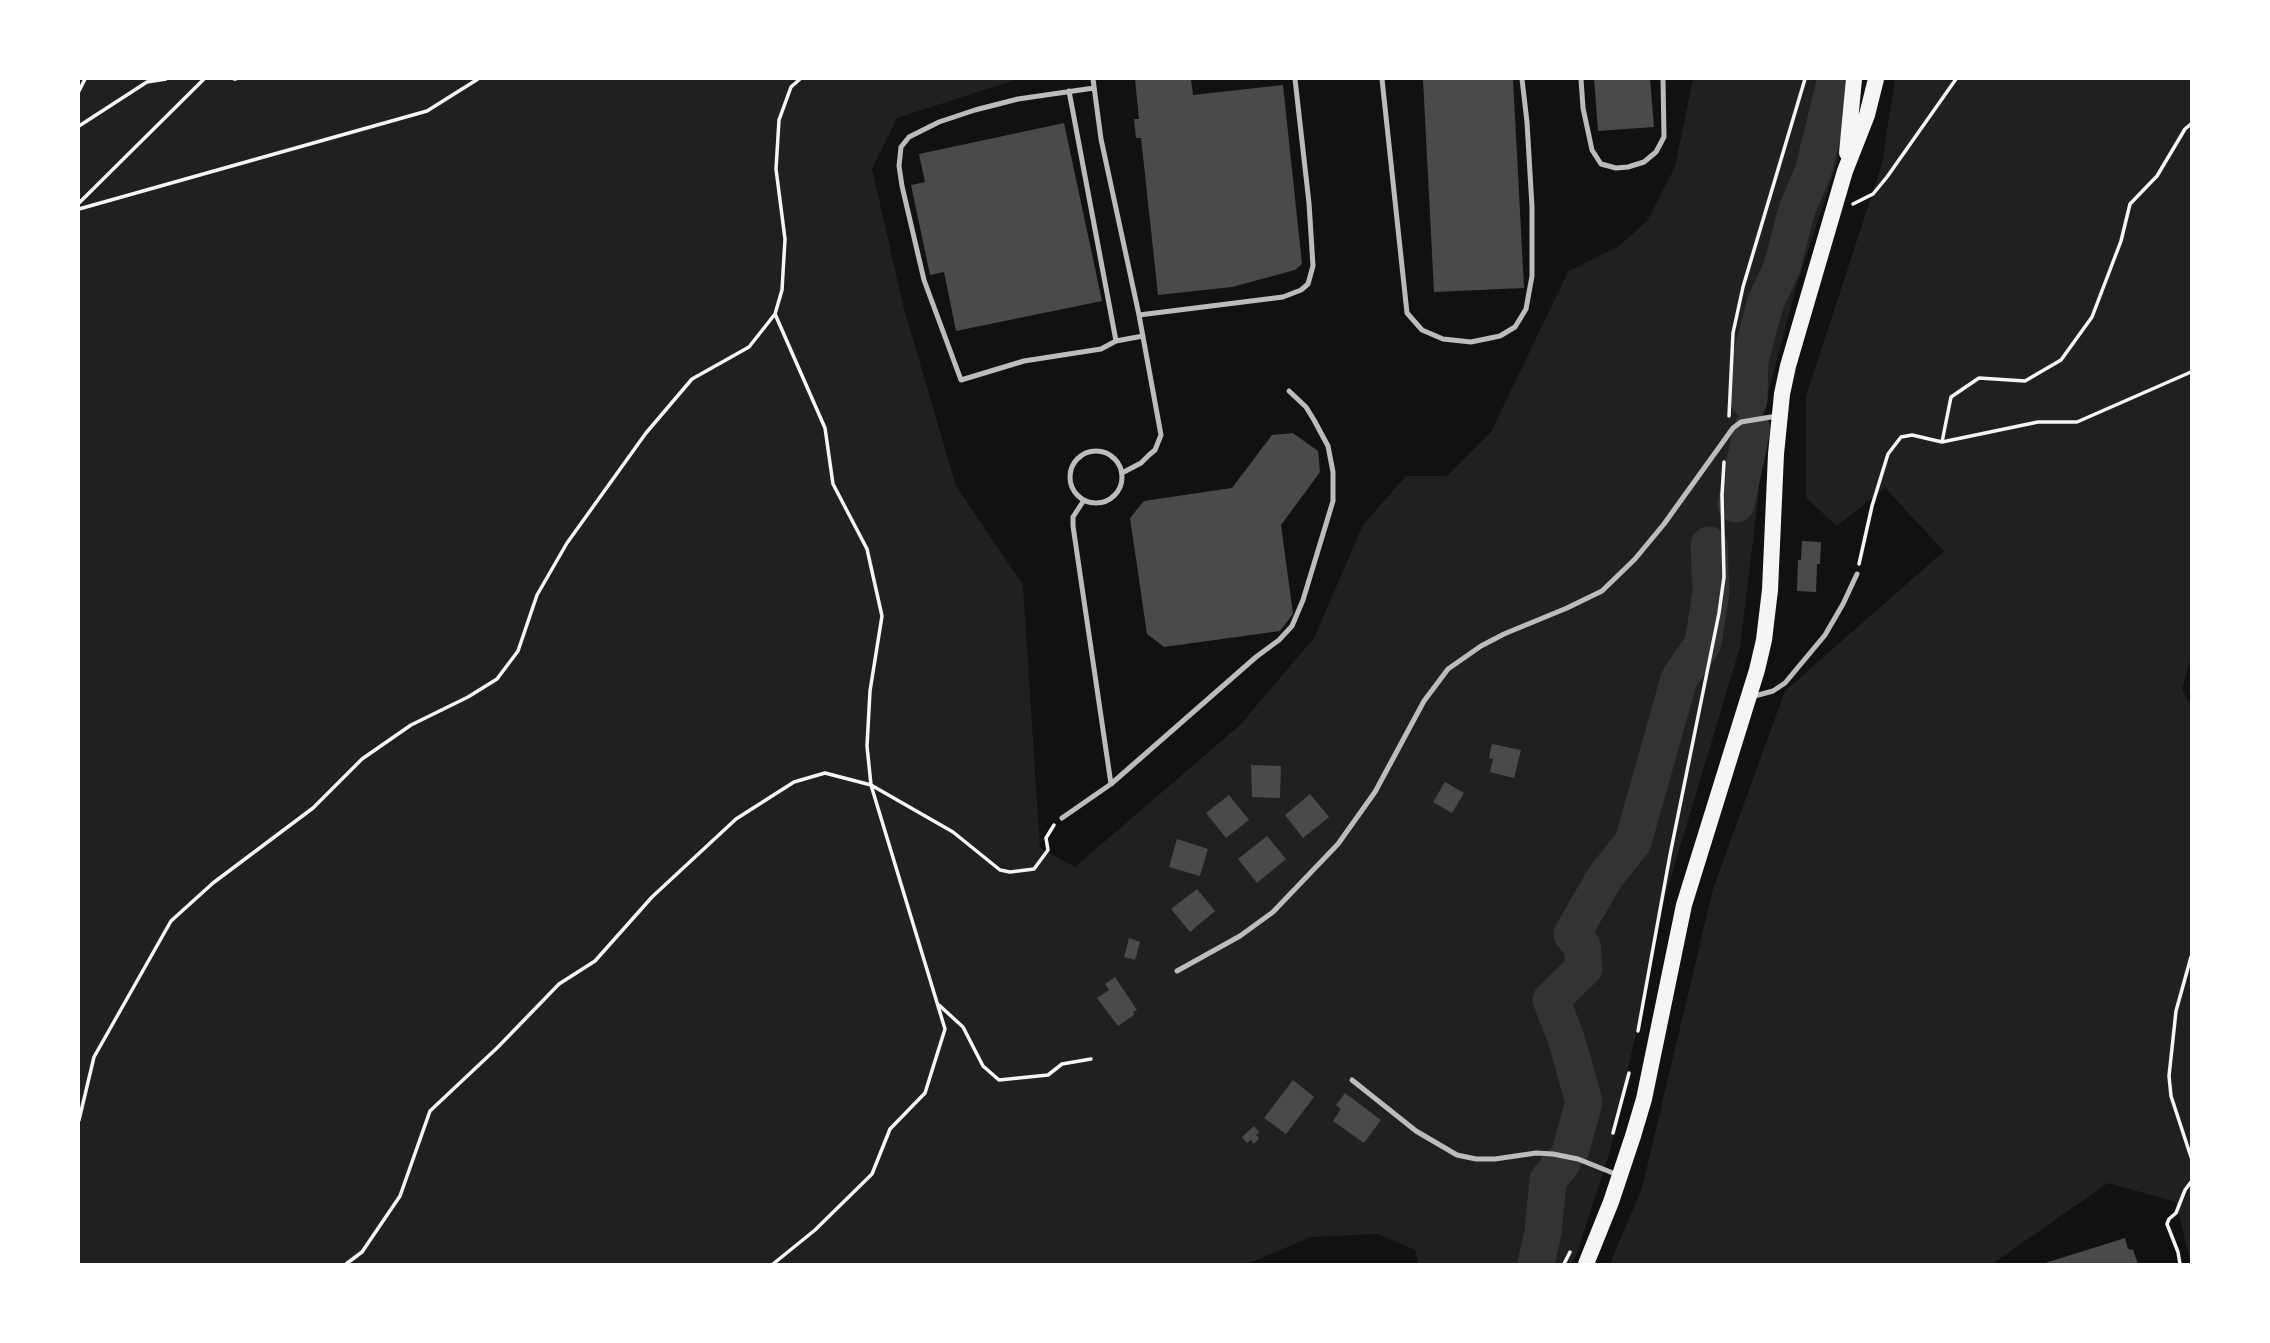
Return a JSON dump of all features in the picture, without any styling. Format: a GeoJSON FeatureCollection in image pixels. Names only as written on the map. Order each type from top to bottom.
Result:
{"type":"FeatureCollection","features":[{"type":"Feature","properties":{"kind":"main road"},"geometry":{"type":"LineString","coordinates":[[1586,1264],[1621,1176],[1644,1099],[1684,905],[1749,698],[1764,639],[1770,590],[1782,394],[1795,337],[1837,205],[1845,171],[1854,79]]}},
{"type":"Feature","properties":{"kind":"main road"},"geometry":{"type":"LineString","coordinates":[[1845,171],[1867,115],[1876,79]]}},
{"type":"Feature","properties":{"kind":"lane"},"geometry":{"type":"LineString","coordinates":[[1093,79],[1101,139],[1161,435],[1155,450],[1149,456],[1122,473]]}},
{"type":"Feature","properties":{"kind":"lane"},"geometry":{"type":"LineString","coordinates":[[1139,316],[1283,297],[1308,284],[1313,266],[1295,79]]}},
{"type":"Feature","properties":{"kind":"lane"},"geometry":{"type":"LineString","coordinates":[[1382,79],[1407,313],[1422,330],[1443,339],[1471,341],[1500,336],[1515,327],[1526,309],[1532,276],[1532,206],[1522,79]]}},
{"type":"Feature","properties":{"kind":"lane"},"geometry":{"type":"LineString","coordinates":[[1581,79],[1583,108],[1592,150],[1601,164],[1616,168],[1644,162],[1656,152],[1664,137],[1663,79]]}},
{"type":"Feature","properties":{"kind":"lane"},"geometry":{"type":"LineString","coordinates":[[1094,88],[1017,99],[975,110],[939,122],[909,137],[901,147],[902,186],[925,280],[961,380],[1024,361],[1101,349],[1116,341],[1143,336]]}},
{"type":"Feature","properties":{"kind":"lane"},"geometry":{"type":"LineString","coordinates":[[1069,91],[1116,341]]}},
{"type":"Feature","properties":{"kind":"lane"},"geometry":{"type":"LineString","coordinates":[[1062,818],[1111,785],[1292,626],[1332,501],[1334,472],[1328,446],[1314,420],[1306,407],[1289,391]]}},
{"type":"Feature","properties":{"kind":"lane"},"geometry":{"type":"LineString","coordinates":[[1177,971],[1240,936],[1273,912],[1338,844],[1375,792],[1423,701],[1448,669],[1492,640],[1601,591],[1623,572],[1664,524],[1727,434],[1741,422],[1780,416]]}},
{"type":"Feature","properties":{"kind":"lane"},"geometry":{"type":"LineString","coordinates":[[1096,451],[1108,454],[1118,463],[1122,473],[1118,490],[1109,499],[1097,503],[1084,500],[1073,489],[1069,476],[1073,463],[1083,454],[1096,451]]}},
{"type":"Feature","properties":{"kind":"lane"},"geometry":{"type":"LineString","coordinates":[[1084,500],[1073,517],[1073,526],[1111,785]]}},
{"type":"Feature","properties":{"kind":"lane"},"geometry":{"type":"LineString","coordinates":[[1749,698],[1773,691],[1785,683],[1825,635],[1857,574]]}},
{"type":"Feature","properties":{"kind":"lane"},"geometry":{"type":"LineString","coordinates":[[1352,1080],[1416,1131],[1457,1155],[1495,1159],[1536,1153],[1553,1154],[1578,1158],[1621,1176]]}},
{"type":"Feature","properties":{"kind":"path"},"geometry":{"type":"LineString","coordinates":[[79,91],[85,79]]}},
{"type":"Feature","properties":{"kind":"path"},"geometry":{"type":"LineString","coordinates":[[79,126],[148,82],[166,79]]}},
{"type":"Feature","properties":{"kind":"path"},"geometry":{"type":"LineString","coordinates":[[79,203],[204,79]]}},
{"type":"Feature","properties":{"kind":"path"},"geometry":{"type":"LineString","coordinates":[[79,209],[427,111],[478,79]]}},
{"type":"Feature","properties":{"kind":"path"},"geometry":{"type":"LineString","coordinates":[[79,1120],[94,1057],[171,920],[213,883],[313,808],[362,760],[411,725],[468,697],[497,679],[518,651],[537,595],[567,543],[646,433],[692,379],[748,347],[775,314],[782,290],[785,239],[776,169],[779,120],[791,88],[800,79]]}},
{"type":"Feature","properties":{"kind":"path"},"geometry":{"type":"LineString","coordinates":[[1636,1039],[1721,604],[1724,558],[1722,495],[1733,333],[1805,79]]}},
{"type":"Feature","properties":{"kind":"path"},"geometry":{"type":"LineString","coordinates":[[1837,205],[1857,203],[1873,194],[1888,177],[1955,79]]}},
{"type":"Feature","properties":{"kind":"path"},"geometry":{"type":"LineString","coordinates":[[1942,442],[1951,397],[1979,378],[2025,381],[2061,360],[2092,317],[2117,253],[2130,204],[2157,176],[2191,124]]}},
{"type":"Feature","properties":{"kind":"path"},"geometry":{"type":"LineString","coordinates":[[773,1264],[815,1230],[872,1174],[890,1129],[925,1093],[945,1029],[871,785],[867,746],[870,691],[882,617],[867,550],[833,484],[825,428],[775,314]]}},
{"type":"Feature","properties":{"kind":"path"},"geometry":{"type":"LineString","coordinates":[[1857,574],[1872,506],[1888,454],[1901,437],[1912,435],[1942,442],[2038,422],[2077,422],[2191,372]]}},
{"type":"Feature","properties":{"kind":"path"},"geometry":{"type":"LineString","coordinates":[[346,1264],[362,1252],[400,1196],[430,1111],[498,1048],[559,985],[595,961],[652,897],[736,819],[794,782],[825,773],[871,785],[953,831],[1000,870],[1010,872],[1034,869],[1048,850],[1046,838],[1051,827],[1062,818]]}},
{"type":"Feature","properties":{"kind":"path"},"geometry":{"type":"LineString","coordinates":[[2191,957],[2176,1011],[2169,1076],[2171,1097],[2191,1157]]}},
{"type":"Feature","properties":{"kind":"path"},"geometry":{"type":"LineString","coordinates":[[939,1005],[963,1027],[983,1066],[999,1080],[1048,1074],[1062,1064],[1091,1059]]}},
{"type":"Feature","properties":{"kind":"path"},"geometry":{"type":"LineString","coordinates":[[1602,1168],[1632,1063]]}},
{"type":"Feature","properties":{"kind":"path"},"geometry":{"type":"LineString","coordinates":[[2180,1264],[2167,1224],[2176,1213],[2191,1182]]}},
{"type":"Feature","properties":{"kind":"path"},"geometry":{"type":"LineString","coordinates":[[1564,1264],[1572,1247]]}},
{"type":"Feature","properties":{"kind":"shaded area"},"geometry":{"type":"Polygon","coordinates":[[[79,79],[1018,79],[897,118],[872,169],[904,309],[956,486],[1023,585],[1040,848],[1075,867],[1240,725],[1314,638],[1363,525],[1406,476],[1447,476],[1491,432],[1568,272],[1619,246],[1647,221],[1675,167],[1693,79],[1844,79],[1839,157],[1796,287],[1765,405],[1758,500],[1740,647],[1665,897],[1611,1148],[1576,1256],[1570,1264],[1419,1264],[1415,1250],[1378,1234],[1311,1237],[1247,1264],[79,1264],[79,79]]]}},
{"type":"Feature","properties":{"kind":"shaded area"},"geometry":{"type":"Polygon","coordinates":[[[1895,79],[2191,79],[2191,656],[2182,690],[2191,705],[2191,1264],[2176,1202],[2108,1183],[1992,1264],[1610,1264],[1642,1188],[1713,889],[1785,691],[1944,551],[1885,488],[1837,526],[1806,498],[1806,396],[1882,164],[1895,79]]]}},
{"type":"Feature","properties":{"kind":"building"},"geometry":{"type":"Polygon","coordinates":[[[1135,79],[1191,79],[1193,95],[1283,85],[1302,264],[1295,270],[1232,287],[1158,295],[1141,138],[1136,138],[1134,119],[1139,119],[1135,79]]]}},
{"type":"Feature","properties":{"kind":"building"},"geometry":{"type":"Polygon","coordinates":[[[1423,79],[1513,79],[1524,288],[1434,292],[1423,79]]]}},
{"type":"Feature","properties":{"kind":"building"},"geometry":{"type":"Polygon","coordinates":[[[1594,79],[1650,79],[1654,127],[1598,131],[1594,79]]]}},
{"type":"Feature","properties":{"kind":"building"},"geometry":{"type":"Polygon","coordinates":[[[1064,123],[1102,301],[956,331],[944,272],[930,275],[911,185],[925,182],[919,154],[1064,123]]]}},
{"type":"Feature","properties":{"kind":"building"},"geometry":{"type":"Polygon","coordinates":[[[1293,433],[1318,451],[1320,472],[1281,525],[1293,614],[1280,631],[1164,647],[1147,634],[1130,518],[1144,501],[1232,488],[1272,435],[1293,433]]]}},
{"type":"Feature","properties":{"kind":"building"},"geometry":{"type":"Polygon","coordinates":[[[1802,541],[1821,542],[1816,592],[1797,591],[1802,541]]]}},
{"type":"Feature","properties":{"kind":"building"},"geometry":{"type":"Polygon","coordinates":[[[1492,744],[1521,750],[1514,778],[1490,772],[1492,744]]]}},
{"type":"Feature","properties":{"kind":"building"},"geometry":{"type":"Polygon","coordinates":[[[1251,765],[1281,766],[1280,798],[1252,797],[1251,765]]]}},
{"type":"Feature","properties":{"kind":"building"},"geometry":{"type":"Polygon","coordinates":[[[1445,782],[1464,793],[1452,813],[1433,802],[1445,782]]]}},
{"type":"Feature","properties":{"kind":"building"},"geometry":{"type":"Polygon","coordinates":[[[1310,794],[1329,817],[1303,838],[1285,815],[1310,794]]]}},
{"type":"Feature","properties":{"kind":"building"},"geometry":{"type":"Polygon","coordinates":[[[1229,795],[1249,820],[1226,838],[1206,813],[1229,795]]]}},
{"type":"Feature","properties":{"kind":"building"},"geometry":{"type":"Polygon","coordinates":[[[1267,836],[1286,859],[1257,883],[1238,859],[1267,836]]]}},
{"type":"Feature","properties":{"kind":"building"},"geometry":{"type":"Polygon","coordinates":[[[1177,839],[1208,849],[1200,876],[1169,867],[1177,839]]]}},
{"type":"Feature","properties":{"kind":"building"},"geometry":{"type":"Polygon","coordinates":[[[1197,889],[1215,911],[1190,932],[1171,909],[1197,889]]]}},
{"type":"Feature","properties":{"kind":"building"},"geometry":{"type":"Polygon","coordinates":[[[1129,938],[1140,942],[1135,960],[1124,957],[1129,938]]]}},
{"type":"Feature","properties":{"kind":"building"},"geometry":{"type":"Polygon","coordinates":[[[1115,977],[1137,1010],[1118,1026],[1097,998],[1109,990],[1105,984],[1115,977]]]}},
{"type":"Feature","properties":{"kind":"building"},"geometry":{"type":"Polygon","coordinates":[[[1293,1080],[1314,1097],[1286,1134],[1264,1118],[1293,1080]]]}},
{"type":"Feature","properties":{"kind":"building"},"geometry":{"type":"Polygon","coordinates":[[[1345,1093],[1381,1120],[1364,1143],[1333,1121],[1341,1109],[1336,1105],[1345,1093]]]}},
{"type":"Feature","properties":{"kind":"building"},"geometry":{"type":"Polygon","coordinates":[[[1254,1126],[1259,1132],[1256,1135],[1259,1138],[1254,1144],[1251,1140],[1247,1143],[1242,1137],[1254,1126]]]}},
{"type":"Feature","properties":{"kind":"building"},"geometry":{"type":"Polygon","coordinates":[[[2125,1238],[2128,1249],[2133,1250],[2138,1264],[2042,1264],[2125,1238]]]}},
{"type":"Feature","properties":{"kind":"waterway"},"geometry":{"type":"LineString","coordinates":[[1749,400],[1750,361],[1765,304],[1782,267],[1797,209],[1813,172],[1836,79]]}},
{"type":"Feature","properties":{"kind":"waterway"},"geometry":{"type":"LineString","coordinates":[[1736,504],[1752,429]]}},
{"type":"Feature","properties":{"kind":"waterway"},"geometry":{"type":"LineString","coordinates":[[1571,1149],[1584,1102],[1566,1038],[1551,1000],[1584,968],[1582,946],[1572,934],[1605,877],[1633,842],[1679,679],[1703,643],[1711,592],[1709,545]]}},
{"type":"Feature","properties":{"kind":"waterway"},"geometry":{"type":"LineString","coordinates":[[1536,1264],[1543,1232],[1548,1180],[1562,1163]]}}]}
